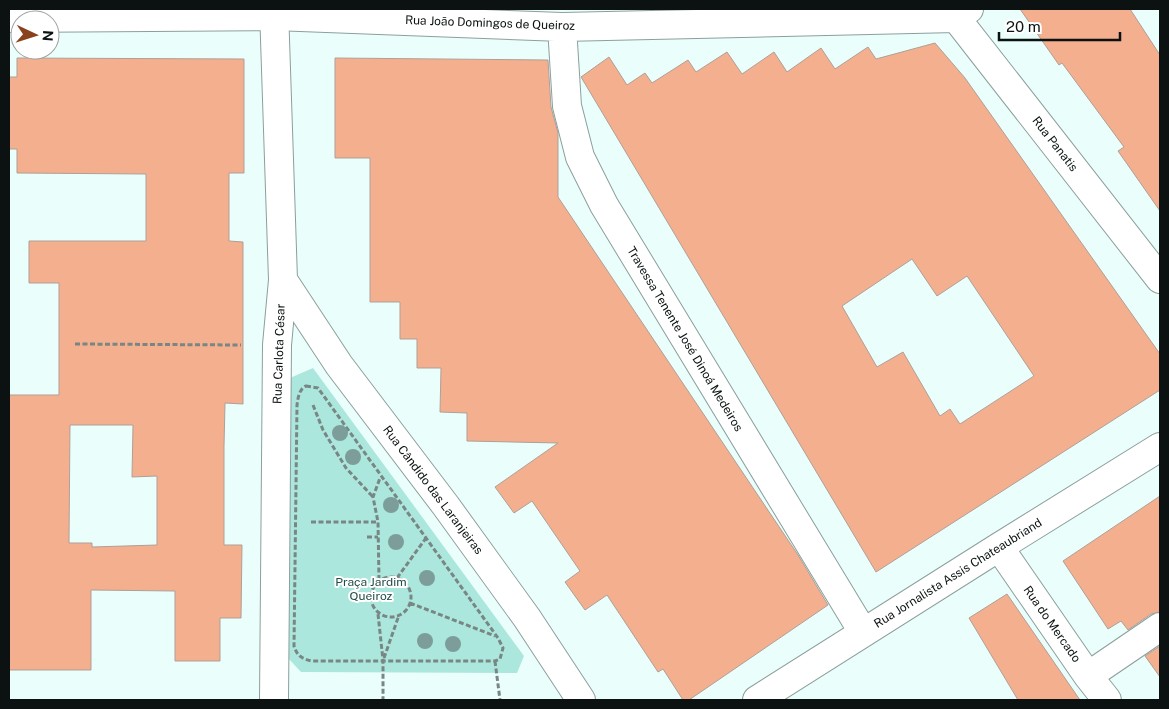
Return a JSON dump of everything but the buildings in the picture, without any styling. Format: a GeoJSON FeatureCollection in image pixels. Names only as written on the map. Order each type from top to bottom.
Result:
{"type":"FeatureCollection","features":[{"type":"Feature","properties":{"kind":"street","name":"Rua João Domingos de Queiroz"},"geometry":{"type":"LineString","coordinates":[[9,18],[274,12],[562,27],[958,12]]}},
{"type":"Feature","properties":{"kind":"street","name":"Rua Carlota César"},"geometry":{"type":"LineString","coordinates":[[274,12],[283,280],[277,345],[274,700]]}},
{"type":"Feature","properties":{"kind":"street","name":"Rua Panatis"},"geometry":{"type":"LineString","coordinates":[[958,12],[1160,279]]}},
{"type":"Feature","properties":{"kind":"street","name":"Travessa Tenente José Dinoá Medeiros"},"geometry":{"type":"LineString","coordinates":[[562,27],[567,106],[580,157],[604,205],[863,632]]}},
{"type":"Feature","properties":{"kind":"street","name":"Rua Cândido das Laranjeiras"},"geometry":{"type":"LineString","coordinates":[[283,280],[339,365],[446,506],[527,618],[581,700]]}},
{"type":"Feature","properties":{"kind":"street","name":"Rua Jornalista Assis Chateaubriand"},"geometry":{"type":"LineString","coordinates":[[757,700],[1160,447]]}},
{"type":"Feature","properties":{"kind":"street","name":"Rua do Mercado"},"geometry":{"type":"LineString","coordinates":[[999,547],[1106,700]]}},
{"type":"Feature","properties":{"kind":"street"},"geometry":{"type":"LineString","coordinates":[[1088,676],[1160,627]]}},
{"type":"Feature","properties":{"kind":"path"},"geometry":{"type":"LineString","coordinates":[[75,344],[277,345]]}},
{"type":"Feature","properties":{"kind":"path"},"geometry":{"type":"LineString","coordinates":[[306,386],[309,394]]}},
{"type":"Feature","properties":{"kind":"path"},"geometry":{"type":"LineString","coordinates":[[302,387],[318,388],[381,475],[498,638],[503,648],[500,659],[495,661],[312,661],[304,659],[295,652],[297,402],[302,387]]}},
{"type":"Feature","properties":{"kind":"path"},"geometry":{"type":"LineString","coordinates":[[313,404],[323,430],[346,468],[373,497]]}},
{"type":"Feature","properties":{"kind":"path"},"geometry":{"type":"LineString","coordinates":[[379,580],[393,577],[406,584],[410,590],[411,598],[406,611],[392,618],[378,613],[373,608],[371,593],[379,580],[378,522],[373,497],[396,440]]}},
{"type":"Feature","properties":{"kind":"path"},"geometry":{"type":"LineString","coordinates":[[397,578],[446,506]]}},
{"type":"Feature","properties":{"kind":"path"},"geometry":{"type":"LineString","coordinates":[[295,522],[378,522]]}},
{"type":"Feature","properties":{"kind":"path"},"geometry":{"type":"LineString","coordinates":[[367,537],[378,538]]}},
{"type":"Feature","properties":{"kind":"path"},"geometry":{"type":"LineString","coordinates":[[410,603],[498,638]]}},
{"type":"Feature","properties":{"kind":"path"},"geometry":{"type":"LineString","coordinates":[[378,613],[383,660],[383,700]]}},
{"type":"Feature","properties":{"kind":"path"},"geometry":{"type":"LineString","coordinates":[[383,660],[399,615]]}},
{"type":"Feature","properties":{"kind":"path"},"geometry":{"type":"LineString","coordinates":[[495,661],[500,700]]}},
{"type":"Feature","properties":{"kind":"green space","name":"Praça Jardim Queiroz"},"geometry":{"type":"Polygon","coordinates":[[[313,368],[524,656],[517,673],[301,672],[287,657],[290,378],[313,368]]]}}]}
